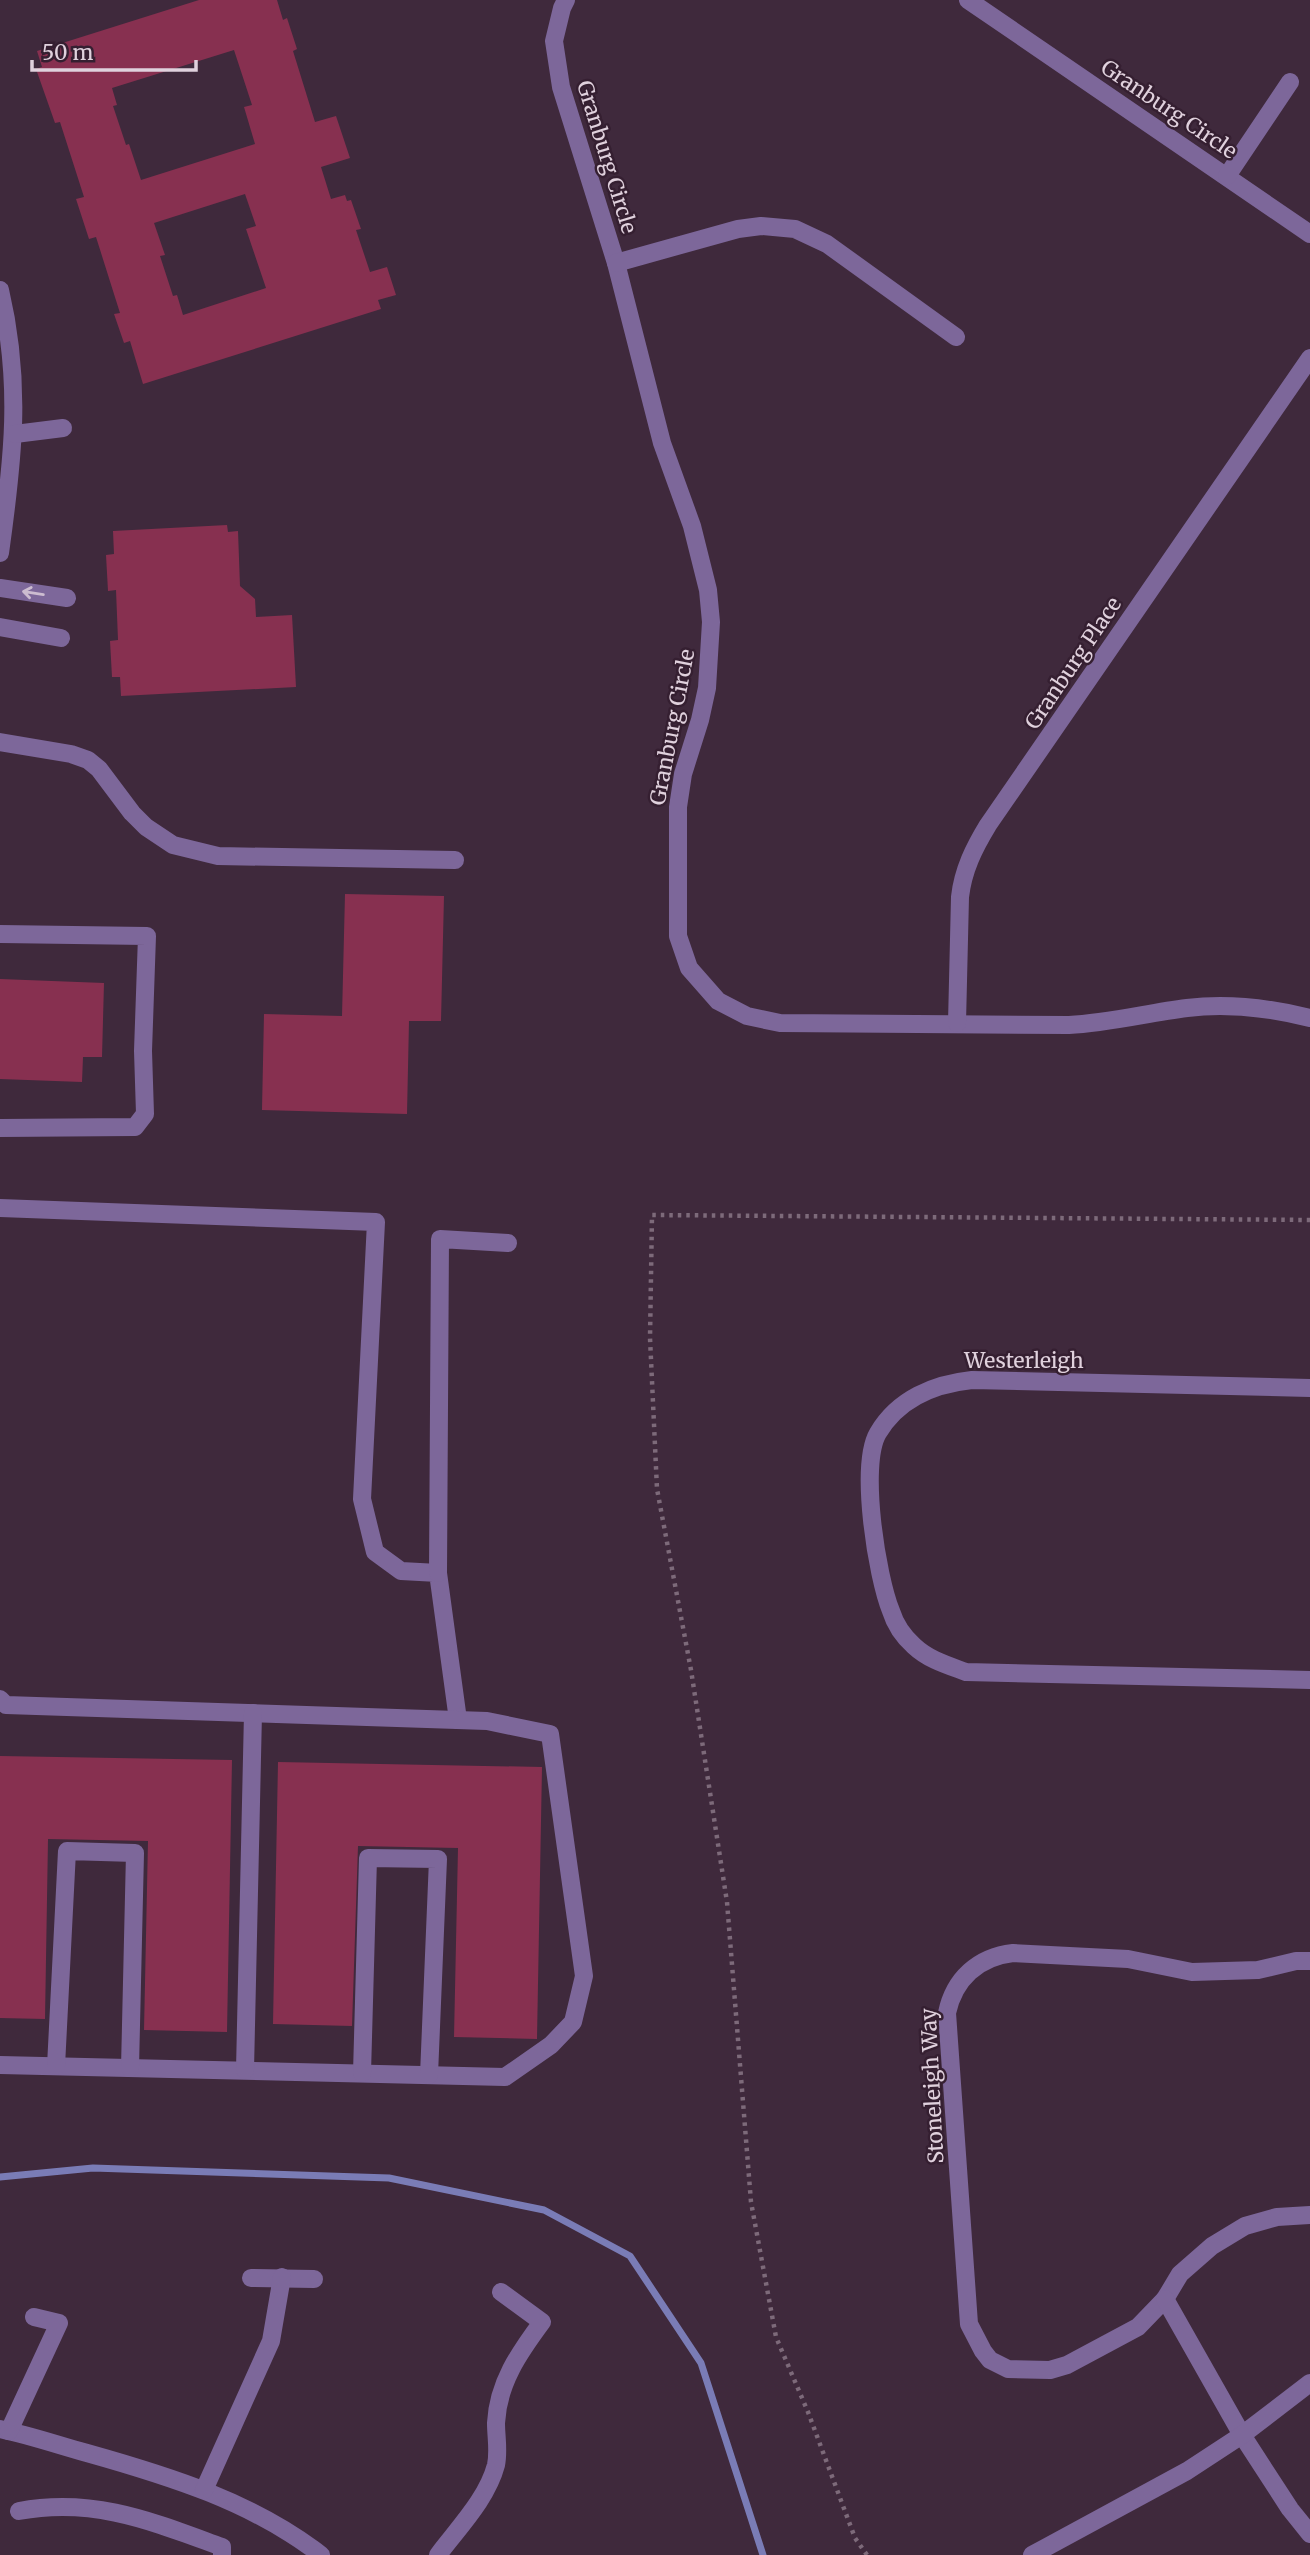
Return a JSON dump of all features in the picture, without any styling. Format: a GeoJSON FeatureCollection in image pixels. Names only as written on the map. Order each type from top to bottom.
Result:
{"type":"FeatureCollection","features":[{"type":"Feature","properties":{"kind":"street","name":"Granburg Circle"},"geometry":{"type":"LineString","coordinates":[[566,0],[554,41],[561,87],[616,262],[662,443],[701,558],[709,601],[711,655],[707,688],[700,720],[682,774],[678,807],[678,936],[689,968],[718,1001],[747,1016],[780,1023],[1101,1023],[1187,1008],[1220,1006],[1253,1008],[1310,1018]]}},
{"type":"Feature","properties":{"kind":"street","name":"Granburg Circle"},"geometry":{"type":"LineString","coordinates":[[968,0],[1310,234]]}},
{"type":"Feature","properties":{"kind":"street"},"geometry":{"type":"LineString","coordinates":[[1227,176],[1290,82]]}},
{"type":"Feature","properties":{"kind":"street"},"geometry":{"type":"LineString","coordinates":[[616,262],[738,229],[761,226],[795,229],[827,243],[956,337]]}},
{"type":"Feature","properties":{"kind":"street"},"geometry":{"type":"LineString","coordinates":[[0,290],[15,392],[15,433],[0,553]]}},
{"type":"Feature","properties":{"kind":"street","name":"Granburg Place"},"geometry":{"type":"LineString","coordinates":[[957,1023],[960,897],[962,881],[972,851],[1310,358]]}},
{"type":"Feature","properties":{"kind":"street"},"geometry":{"type":"LineString","coordinates":[[15,433],[63,428]]}},
{"type":"Feature","properties":{"kind":"street"},"geometry":{"type":"LineString","coordinates":[[0,588],[67,598]]}},
{"type":"Feature","properties":{"kind":"street"},"geometry":{"type":"LineString","coordinates":[[0,627],[61,638]]}},
{"type":"Feature","properties":{"kind":"street"},"geometry":{"type":"LineString","coordinates":[[0,742],[71,754],[88,760],[99,769],[132,813],[146,827],[173,845],[218,856],[455,860]]}},
{"type":"Feature","properties":{"kind":"street"},"geometry":{"type":"LineString","coordinates":[[0,934],[147,936],[143,1051],[145,1114],[140,1121],[135,1127],[114,1129],[0,1128]]}},
{"type":"Feature","properties":{"kind":"street"},"geometry":{"type":"LineString","coordinates":[[0,1208],[376,1222],[362,1499],[375,1552],[401,1571],[438,1573]]}},
{"type":"Feature","properties":{"kind":"street"},"geometry":{"type":"LineString","coordinates":[[458,1720],[438,1573],[440,1239],[508,1243]]}},
{"type":"Feature","properties":{"kind":"street","name":"Westerleigh"},"geometry":{"type":"LineString","coordinates":[[1310,1388],[972,1380],[951,1382],[925,1391],[898,1408],[877,1434],[872,1460],[870,1502],[880,1569],[890,1609],[896,1623],[913,1645],[932,1660],[966,1672],[1310,1680]]}},
{"type":"Feature","properties":{"kind":"street"},"geometry":{"type":"LineString","coordinates":[[0,1699],[6,1705],[487,1721],[550,1734],[584,1976],[573,2022],[551,2045],[505,2077],[0,2065]]}},
{"type":"Feature","properties":{"kind":"street"},"geometry":{"type":"LineString","coordinates":[[245,2070],[253,1713]]}},
{"type":"Feature","properties":{"kind":"street"},"geometry":{"type":"LineString","coordinates":[[56,2066],[67,1851],[135,1853],[130,2068]]}},
{"type":"Feature","properties":{"kind":"street"},"geometry":{"type":"LineString","coordinates":[[362,2073],[368,1857],[438,1860],[429,2075]]}},
{"type":"Feature","properties":{"kind":"street","name":"Stoneleigh Way"},"geometry":{"type":"LineString","coordinates":[[1165,2299],[1138,2327],[1067,2365],[1051,2370],[1008,2369],[990,2360],[982,2351],[969,2324],[947,2013],[957,1984],[968,1971],[997,1955],[1013,1953],[1128,1959],[1192,1972],[1258,1970],[1296,1961],[1310,1961]]}},
{"type":"Feature","properties":{"kind":"street"},"geometry":{"type":"LineString","coordinates":[[1310,2216],[1277,2217],[1245,2226],[1212,2246],[1180,2274],[1165,2299],[1242,2435],[1290,2509],[1310,2534]]}},
{"type":"Feature","properties":{"kind":"street"},"geometry":{"type":"LineString","coordinates":[[204,2490],[271,2341],[282,2277]]}},
{"type":"Feature","properties":{"kind":"street"},"geometry":{"type":"LineString","coordinates":[[251,2278],[314,2279]]}},
{"type":"Feature","properties":{"kind":"street"},"geometry":{"type":"LineString","coordinates":[[438,2555],[480,2500],[496,2466],[496,2422],[501,2388],[518,2355],[542,2322],[501,2292]]}},
{"type":"Feature","properties":{"kind":"street"},"geometry":{"type":"LineString","coordinates":[[34,2317],[59,2323],[4,2430],[143,2469],[204,2490],[268,2520],[321,2555]]}},
{"type":"Feature","properties":{"kind":"street"},"geometry":{"type":"LineString","coordinates":[[1032,2555],[1187,2471],[1242,2435],[1310,2384]]}},
{"type":"Feature","properties":{"kind":"street"},"geometry":{"type":"LineString","coordinates":[[19,2511],[78,2506],[113,2511],[222,2547],[222,2555]]}},
{"type":"Feature","properties":{"kind":"path"},"geometry":{"type":"LineString","coordinates":[[867,2555],[855,2539],[808,2412],[776,2337],[751,2202],[727,1902],[691,1670],[657,1489],[650,1338],[652,1215],[1310,1220]]}},
{"type":"Feature","properties":{"kind":"building"},"geometry":{"type":"Polygon","coordinates":[[[199,0],[277,0],[283,20],[287,18],[297,49],[293,51],[315,122],[336,116],[350,158],[321,167],[331,199],[345,195],[347,201],[351,200],[361,229],[356,230],[370,272],[387,267],[396,295],[378,300],[381,309],[143,384],[130,341],[124,343],[114,314],[120,313],[96,237],[89,239],[76,199],[84,197],[60,122],[55,123],[36,69],[42,67],[37,51],[199,0]],[[234,50],[112,88],[117,105],[113,106],[141,180],[255,144],[244,107],[252,105],[234,50]],[[245,194],[154,223],[165,255],[160,256],[173,296],[177,295],[183,315],[266,288],[246,229],[256,226],[245,194]]]}},
{"type":"Feature","properties":{"kind":"building"},"geometry":{"type":"Polygon","coordinates":[[[227,525],[228,532],[238,531],[240,586],[255,599],[256,617],[292,615],[296,687],[121,696],[120,677],[112,677],[110,641],[118,640],[116,590],[108,591],[106,555],[114,554],[113,531],[227,525]]]}},
{"type":"Feature","properties":{"kind":"building"},"geometry":{"type":"Polygon","coordinates":[[[345,894],[444,896],[441,1021],[409,1021],[407,1114],[262,1110],[264,1014],[342,1016],[345,894]]]}},
{"type":"Feature","properties":{"kind":"building"},"geometry":{"type":"Polygon","coordinates":[[[0,979],[104,983],[102,1057],[83,1057],[82,1082],[0,1079],[0,979]]]}},
{"type":"Feature","properties":{"kind":"building"},"geometry":{"type":"Polygon","coordinates":[[[0,1756],[232,1760],[227,2032],[144,2030],[148,1841],[48,1839],[45,2019],[0,2018],[0,1756]]]}},
{"type":"Feature","properties":{"kind":"building"},"geometry":{"type":"Polygon","coordinates":[[[278,1762],[542,1767],[537,2039],[454,2037],[458,1848],[358,1846],[352,2026],[273,2024],[278,1762]]]}},
{"type":"Feature","properties":{"kind":"waterway"},"geometry":{"type":"LineString","coordinates":[[0,2177],[93,2168],[389,2178],[544,2210],[630,2256],[701,2363],[763,2555]]}}]}
